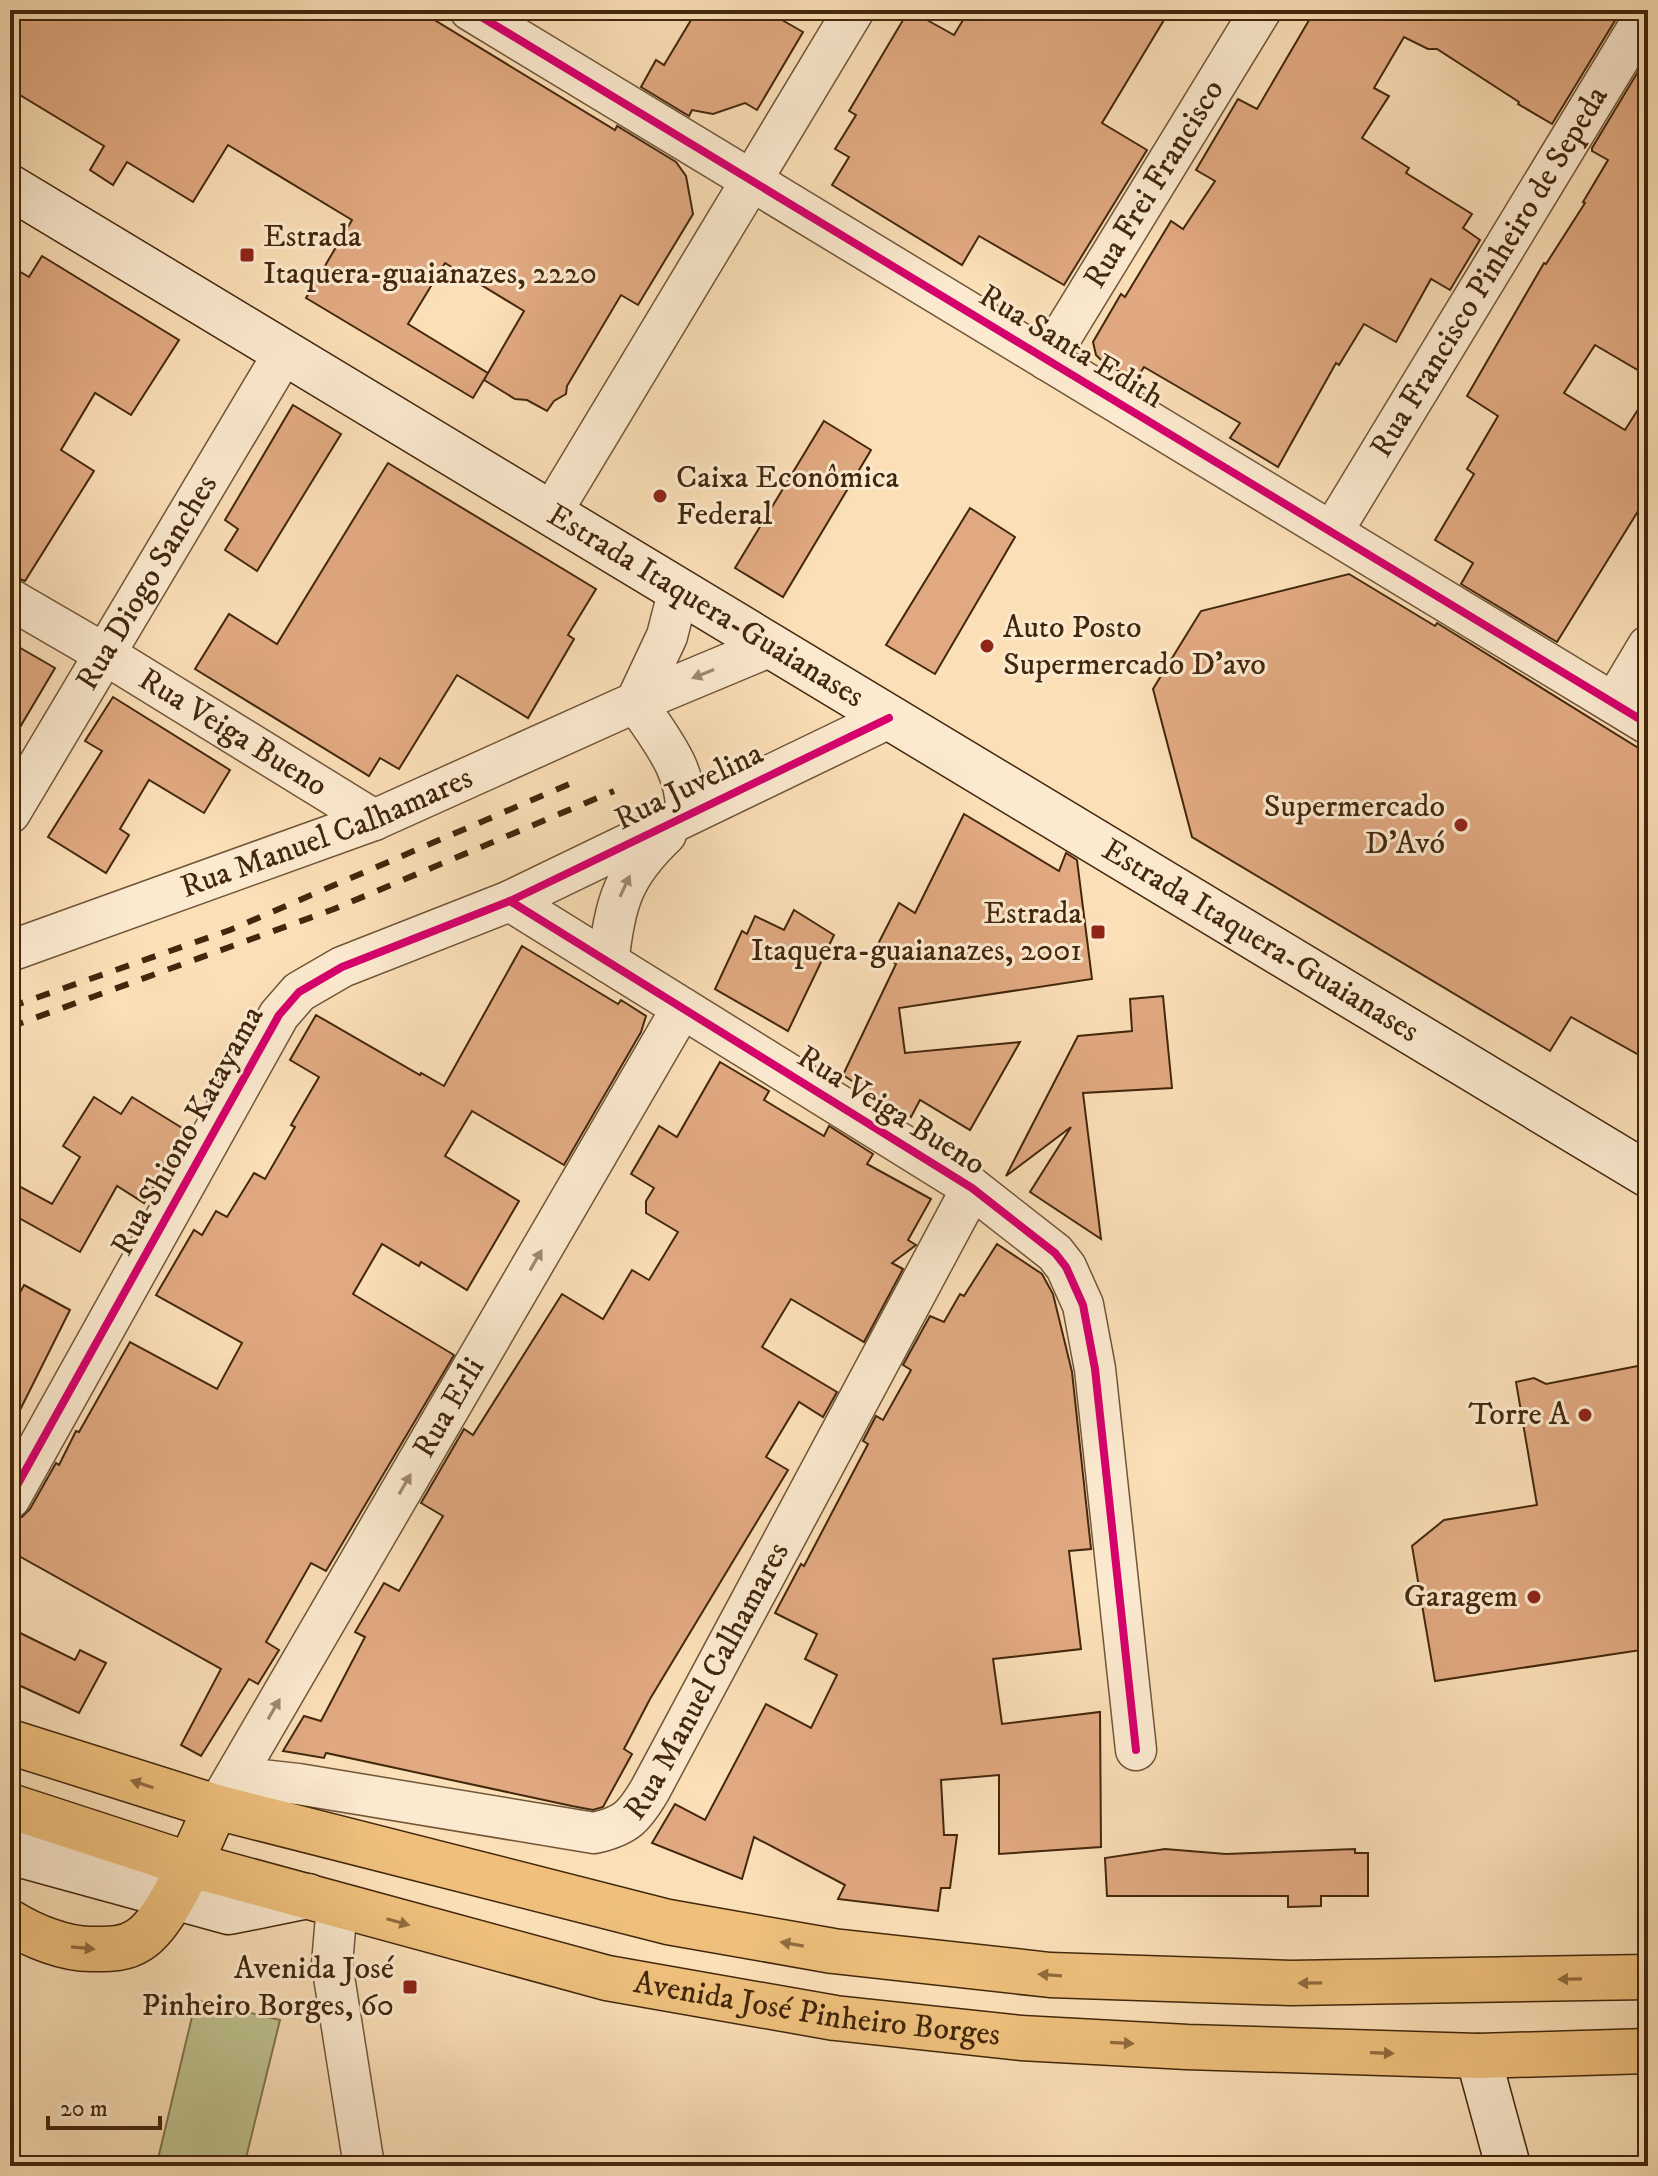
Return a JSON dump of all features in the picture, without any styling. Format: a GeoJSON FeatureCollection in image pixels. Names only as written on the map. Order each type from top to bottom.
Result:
{"type":"FeatureCollection","features":[{"type":"Feature","properties":{"kind":"main road","name":"Estrada Itaquera-Guaianases"},"geometry":{"type":"LineString","coordinates":[[10,187],[551,513],[678,593],[1648,1175]]}},
{"type":"Feature","properties":{"kind":"main road","name":"Avenida José Pinheiro Borges"},"geometry":{"type":"LineString","coordinates":[[10,1742],[226,1792],[668,1922],[833,1951],[1050,1975],[1291,1983],[1648,1977]]}},
{"type":"Feature","properties":{"kind":"main road"},"geometry":{"type":"LineString","coordinates":[[10,1922],[74,1949],[116,1950],[140,1940],[161,1917],[226,1792]]}},
{"type":"Feature","properties":{"kind":"main road","name":"Avenida José Pinheiro Borges"},"geometry":{"type":"LineString","coordinates":[[10,1806],[180,1881],[323,1901],[607,1978],[835,2018],[1021,2038],[1187,2047],[1478,2056],[1648,2051]]}},
{"type":"Feature","properties":{"kind":"main road"},"geometry":{"type":"LineString","coordinates":[[10,1852],[180,1881]]}},
{"type":"Feature","properties":{"kind":"main road"},"geometry":{"type":"LineString","coordinates":[[1478,2056],[1508,2166]]}},
{"type":"Feature","properties":{"kind":"street","name":"Rua Santa Edith"},"geometry":{"type":"LineString","coordinates":[[470,10],[1648,724]]}},
{"type":"Feature","properties":{"kind":"street"},"geometry":{"type":"LineString","coordinates":[[551,513],[854,10]]}},
{"type":"Feature","properties":{"kind":"street","name":"Rua Frei Francisco"},"geometry":{"type":"LineString","coordinates":[[1047,360],[1261,10]]}},
{"type":"Feature","properties":{"kind":"street","name":"Rua Francisco Pinheiro de Sepeda"},"geometry":{"type":"LineString","coordinates":[[1332,532],[1648,11]]}},
{"type":"Feature","properties":{"kind":"street","name":"Rua Diogo Sanches"},"geometry":{"type":"LineString","coordinates":[[10,813],[284,353]]}},
{"type":"Feature","properties":{"kind":"street"},"geometry":{"type":"LineString","coordinates":[[678,593],[667,636],[636,702],[679,770],[687,798],[686,815]]}},
{"type":"Feature","properties":{"kind":"street","name":"Rua Veiga Bueno"},"geometry":{"type":"LineString","coordinates":[[10,599],[374,820]]}},
{"type":"Feature","properties":{"kind":"street"},"geometry":{"type":"LineString","coordinates":[[1614,703],[1648,646]]}},
{"type":"Feature","properties":{"kind":"street","name":"Rua Manuel Calhamares"},"geometry":{"type":"LineString","coordinates":[[10,951],[374,820],[636,702],[769,647]]}},
{"type":"Feature","properties":{"kind":"street","name":"Rua Juvelina"},"geometry":{"type":"LineString","coordinates":[[510,901],[889,718]]}},
{"type":"Feature","properties":{"kind":"street","name":"Rua Juvelina"},"geometry":{"type":"LineString","coordinates":[[608,962],[615,909],[629,876],[647,853],[686,815]]}},
{"type":"Feature","properties":{"kind":"street","name":"Rua Veiga Bueno"},"geometry":{"type":"LineString","coordinates":[[510,901],[972,1188],[1055,1253],[1074,1282],[1083,1305],[1095,1369],[1136,1750]]}},
{"type":"Feature","properties":{"kind":"street","name":"Rua Shiono Katayama"},"geometry":{"type":"LineString","coordinates":[[10,1498],[279,1015],[299,992],[316,980],[510,901]]}},
{"type":"Feature","properties":{"kind":"street","name":"Rua Erli"},"geometry":{"type":"LineString","coordinates":[[226,1792],[682,1008]]}},
{"type":"Feature","properties":{"kind":"street","name":"Rua Manuel Calhamares"},"geometry":{"type":"LineString","coordinates":[[226,1792],[298,1784],[594,1833],[614,1829],[629,1820],[650,1790],[972,1188]]}},
{"type":"Feature","properties":{"kind":"street"},"geometry":{"type":"LineString","coordinates":[[323,1901],[364,2166]]}},
{"type":"Feature","properties":{"kind":"green space"},"geometry":{"type":"Polygon","coordinates":[[[196,2000],[280,2020],[244,2166],[168,2166],[157,2163],[196,2000]]]}},
{"type":"Feature","properties":{"kind":"building"},"geometry":{"type":"Polygon","coordinates":[[[10,10],[418,10],[615,130],[617,126],[676,162],[686,176],[693,214],[638,305],[621,295],[567,386],[566,394],[554,401],[547,411],[527,400],[515,399],[484,380],[488,373],[473,398],[306,298],[352,220],[228,145],[193,202],[127,162],[113,185],[90,170],[104,146],[10,89],[10,10]],[[445,263],[408,324],[488,373],[524,311],[445,263]]]}},
{"type":"Feature","properties":{"kind":"building"},"geometry":{"type":"Polygon","coordinates":[[[697,10],[788,10],[782,20],[803,32],[757,110],[745,103],[713,114],[692,110],[689,116],[641,87],[656,60],[664,65],[697,10]]]}},
{"type":"Feature","properties":{"kind":"building"},"geometry":{"type":"Polygon","coordinates":[[[909,10],[954,35],[969,10],[1170,10],[1102,123],[1147,150],[1064,285],[979,236],[962,265],[832,185],[849,157],[835,149],[856,115],[849,111],[909,10]]]}},
{"type":"Feature","properties":{"kind":"building"},"geometry":{"type":"Polygon","coordinates":[[[1315,10],[1612,10],[1619,14],[1552,124],[1437,49],[1428,49],[1404,37],[1374,88],[1389,96],[1362,138],[1409,168],[1406,173],[1472,214],[1463,228],[1480,240],[1450,290],[1431,279],[1396,342],[1364,324],[1339,365],[1336,363],[1278,467],[1230,438],[1240,423],[1144,367],[1135,381],[1101,360],[1096,355],[1093,342],[1121,294],[1125,297],[1171,221],[1183,229],[1215,181],[1196,170],[1238,99],[1257,109],[1315,10]]]}},
{"type":"Feature","properties":{"kind":"building"},"geometry":{"type":"Polygon","coordinates":[[[1648,55],[1648,376],[1595,345],[1564,393],[1625,430],[1648,394],[1648,495],[1557,642],[1461,584],[1473,563],[1435,540],[1474,474],[1467,469],[1498,416],[1467,396],[1608,160],[1592,148],[1648,55]]]}},
{"type":"Feature","properties":{"kind":"building"},"geometry":{"type":"Polygon","coordinates":[[[42,256],[179,340],[131,415],[95,393],[61,450],[94,471],[25,581],[10,576],[10,266],[29,277],[42,256]]]}},
{"type":"Feature","properties":{"kind":"building"},"geometry":{"type":"Polygon","coordinates":[[[293,405],[341,434],[257,571],[225,550],[238,529],[225,520],[293,405]]]}},
{"type":"Feature","properties":{"kind":"building"},"geometry":{"type":"Polygon","coordinates":[[[824,421],[871,450],[783,597],[735,568],[824,421]]]}},
{"type":"Feature","properties":{"kind":"building"},"geometry":{"type":"Polygon","coordinates":[[[388,463],[596,589],[568,635],[574,639],[528,718],[457,675],[399,769],[380,758],[369,776],[195,669],[229,614],[277,644],[388,463]]]}},
{"type":"Feature","properties":{"kind":"building"},"geometry":{"type":"Polygon","coordinates":[[[970,508],[1015,537],[935,674],[886,645],[970,508]]]}},
{"type":"Feature","properties":{"kind":"building"},"geometry":{"type":"Polygon","coordinates":[[[1349,574],[1435,626],[1437,623],[1648,754],[1648,1060],[1571,1017],[1550,1051],[1192,837],[1153,689],[1201,611],[1349,574]]]}},
{"type":"Feature","properties":{"kind":"building"},"geometry":{"type":"Polygon","coordinates":[[[10,642],[55,668],[10,744],[10,642]]]}},
{"type":"Feature","properties":{"kind":"building"},"geometry":{"type":"Polygon","coordinates":[[[113,697],[230,770],[204,813],[149,780],[120,829],[129,835],[106,873],[48,837],[102,751],[85,741],[113,697]]]}},
{"type":"Feature","properties":{"kind":"building"},"geometry":{"type":"Polygon","coordinates":[[[964,814],[1059,871],[1066,853],[1077,860],[1092,979],[899,1008],[905,1053],[1020,1042],[970,1130],[920,1100],[911,1117],[900,1110],[898,1115],[853,1087],[855,1083],[843,1075],[896,964],[875,950],[899,903],[915,913],[964,814]]]}},
{"type":"Feature","properties":{"kind":"building"},"geometry":{"type":"Polygon","coordinates":[[[794,910],[834,935],[788,1031],[715,989],[742,931],[747,934],[755,916],[784,930],[794,910]]]}},
{"type":"Feature","properties":{"kind":"building"},"geometry":{"type":"Polygon","coordinates":[[[522,946],[618,1004],[621,1000],[646,1016],[641,1032],[564,1165],[472,1111],[445,1156],[519,1201],[467,1290],[421,1262],[419,1266],[382,1244],[353,1294],[454,1355],[326,1571],[311,1563],[266,1642],[279,1650],[258,1684],[249,1679],[201,1756],[181,1745],[221,1669],[10,1551],[10,1521],[22,1517],[30,1509],[56,1463],[59,1465],[76,1431],[79,1432],[130,1342],[217,1389],[242,1343],[156,1295],[194,1230],[202,1235],[216,1211],[227,1217],[254,1173],[265,1179],[295,1127],[291,1125],[319,1077],[290,1060],[316,1015],[444,1086],[522,946]]]}},
{"type":"Feature","properties":{"kind":"building"},"geometry":{"type":"Polygon","coordinates":[[[1163,996],[1172,1088],[1083,1093],[1101,1239],[1030,1192],[1071,1127],[1006,1176],[1078,1036],[1132,1031],[1130,999],[1163,996]]]}},
{"type":"Feature","properties":{"kind":"building"},"geometry":{"type":"Polygon","coordinates":[[[720,1062],[769,1091],[764,1100],[824,1136],[829,1126],[873,1154],[867,1164],[931,1199],[908,1240],[916,1245],[892,1263],[903,1269],[864,1342],[791,1299],[762,1347],[837,1392],[823,1417],[799,1402],[766,1457],[788,1470],[650,1699],[624,1749],[632,1754],[603,1807],[593,1810],[572,1806],[326,1753],[324,1758],[283,1751],[304,1716],[321,1721],[365,1637],[355,1632],[384,1583],[399,1591],[443,1516],[421,1503],[464,1429],[473,1435],[562,1294],[603,1319],[632,1270],[649,1280],[678,1232],[646,1213],[646,1201],[654,1188],[631,1174],[659,1126],[677,1137],[720,1062]]]}},
{"type":"Feature","properties":{"kind":"building"},"geometry":{"type":"Polygon","coordinates":[[[94,1097],[121,1114],[132,1097],[187,1131],[144,1203],[117,1186],[80,1252],[10,1213],[10,1202],[19,1186],[52,1204],[80,1157],[63,1146],[94,1097]]]}},
{"type":"Feature","properties":{"kind":"building"},"geometry":{"type":"Polygon","coordinates":[[[997,1244],[1042,1274],[1053,1294],[1072,1372],[1091,1549],[1069,1551],[1081,1649],[993,1659],[1002,1724],[1100,1712],[1101,1847],[999,1854],[999,1775],[941,1780],[944,1835],[957,1835],[950,1888],[941,1888],[938,1911],[838,1899],[845,1885],[754,1837],[742,1879],[652,1843],[675,1804],[705,1820],[766,1704],[811,1728],[837,1675],[805,1659],[817,1634],[775,1613],[801,1564],[804,1566],[868,1444],[863,1441],[876,1416],[883,1420],[911,1370],[903,1365],[930,1316],[944,1322],[960,1294],[964,1296],[997,1244]]]}},
{"type":"Feature","properties":{"kind":"building"},"geometry":{"type":"Polygon","coordinates":[[[24,1285],[70,1310],[10,1430],[10,1311],[24,1285]]]}},
{"type":"Feature","properties":{"kind":"building","name":"Garagem"},"geometry":{"type":"Polygon","coordinates":[[[1648,1364],[1648,1649],[1435,1681],[1412,1546],[1444,1520],[1537,1505],[1516,1382],[1534,1378],[1546,1384],[1648,1364]]]}},
{"type":"Feature","properties":{"kind":"building"},"geometry":{"type":"Polygon","coordinates":[[[10,1430],[18,1436],[10,1451],[10,1430]]]}},
{"type":"Feature","properties":{"kind":"building"},"geometry":{"type":"Polygon","coordinates":[[[10,1628],[75,1660],[80,1650],[106,1663],[79,1713],[10,1681],[10,1628]]]}},
{"type":"Feature","properties":{"kind":"building"},"geometry":{"type":"Polygon","coordinates":[[[1165,1849],[1226,1854],[1355,1849],[1355,1853],[1368,1853],[1368,1896],[1321,1896],[1321,1906],[1288,1907],[1288,1896],[1107,1896],[1105,1858],[1165,1849]]]}},
{"type":"Feature","properties":{"kind":"railway"},"geometry":{"type":"LineString","coordinates":[[10,1007],[230,930],[581,779]]}},
{"type":"Feature","properties":{"kind":"railway"},"geometry":{"type":"LineString","coordinates":[[10,1027],[334,909],[614,791]]}},
{"type":"Feature","properties":{"kind":"cycle path"},"geometry":{"type":"LineString","coordinates":[[470,10],[1648,724]]}},
{"type":"Feature","properties":{"kind":"cycle path"},"geometry":{"type":"LineString","coordinates":[[10,1498],[279,1015],[299,992],[342,967],[510,901],[889,718]]}},
{"type":"Feature","properties":{"kind":"cycle path"},"geometry":{"type":"LineString","coordinates":[[510,901],[972,1188],[1055,1253],[1066,1267],[1083,1305],[1095,1369],[1136,1750]]}},
{"type":"Feature","properties":{"kind":"place","name":"Estrada Itaquera-guaianazes, 2220"},"geometry":{"type":"Point","coordinates":[247,255]}},
{"type":"Feature","properties":{"kind":"place","name":"Caixa Econômica Federal"},"geometry":{"type":"Point","coordinates":[660,496]}},
{"type":"Feature","properties":{"kind":"place","name":"Auto Posto Supermercado D'avo"},"geometry":{"type":"Point","coordinates":[987,646]}},
{"type":"Feature","properties":{"kind":"place","name":"Supermercado D'Avó"},"geometry":{"type":"Point","coordinates":[1461,825]}},
{"type":"Feature","properties":{"kind":"place","name":"Estrada Itaquera-guaianazes, 2001"},"geometry":{"type":"Point","coordinates":[1098,932]}},
{"type":"Feature","properties":{"kind":"place","name":"Torre A"},"geometry":{"type":"Point","coordinates":[1585,1415]}},
{"type":"Feature","properties":{"kind":"place","name":"Garagem"},"geometry":{"type":"Point","coordinates":[1534,1597]}},
{"type":"Feature","properties":{"kind":"place","name":"Avenida José Pinheiro Borges, 60"},"geometry":{"type":"Point","coordinates":[410,1987]}}]}
